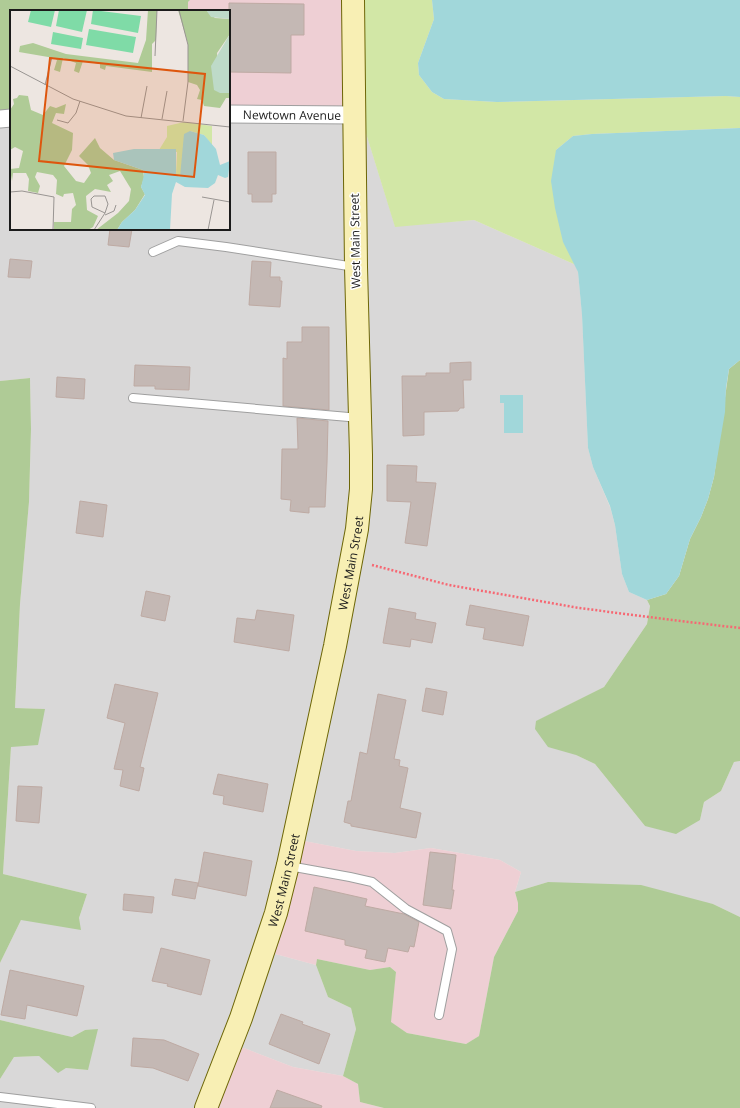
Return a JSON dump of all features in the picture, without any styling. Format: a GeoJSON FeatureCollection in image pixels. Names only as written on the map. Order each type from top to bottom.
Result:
{"type":"FeatureCollection","features":[{"type":"Feature","properties":{"kind":"main road","name":"West Main Street"},"geometry":{"type":"LineString","coordinates":[[206,1108],[241,1018],[276,913],[288,866],[335,646],[357,529],[361,489],[361,418],[356,267],[353,0]]}},
{"type":"Feature","properties":{"kind":"street","name":"Newtown Avenue"},"geometry":{"type":"LineString","coordinates":[[230,114],[354,115]]}},
{"type":"Feature","properties":{"kind":"lane"},"geometry":{"type":"LineString","coordinates":[[152,252],[178,241],[356,267]]}},
{"type":"Feature","properties":{"kind":"lane"},"geometry":{"type":"LineString","coordinates":[[133,398],[361,418]]}},
{"type":"Feature","properties":{"kind":"lane"},"geometry":{"type":"LineString","coordinates":[[288,866],[372,882],[406,909],[447,931],[452,948],[439,1015]]}},
{"type":"Feature","properties":{"kind":"lane"},"geometry":{"type":"LineString","coordinates":[[0,1097],[91,1108]]}},
{"type":"Feature","properties":{"kind":"path"},"geometry":{"type":"LineString","coordinates":[[352,559],[449,585],[579,608],[740,628]]}},
{"type":"Feature","properties":{"kind":"shaded area"},"geometry":{"type":"Polygon","coordinates":[[[190,0],[362,0],[360,114],[230,113],[230,10],[188,10],[188,2],[190,0]]]}},
{"type":"Feature","properties":{"kind":"shaded area"},"geometry":{"type":"Polygon","coordinates":[[[230,113],[360,114],[395,226],[474,220],[576,265],[582,314],[588,448],[593,467],[610,507],[615,525],[622,574],[629,592],[647,600],[650,606],[647,624],[604,687],[537,721],[576,755],[595,764],[645,826],[700,820],[704,802],[721,791],[734,762],[740,761],[740,917],[713,904],[548,882],[515,892],[521,872],[500,860],[431,848],[395,853],[356,851],[299,840],[268,952],[316,965],[328,997],[351,1008],[356,1029],[343,1076],[293,1067],[244,1048],[213,1108],[0,1108],[0,1079],[14,1057],[39,1056],[58,1072],[66,1068],[88,1070],[85,1030],[72,1037],[0,1020],[0,963],[21,920],[79,918],[87,894],[3,874],[11,747],[44,709],[15,708],[20,604],[29,502],[31,429],[30,378],[0,381],[0,120],[10,118],[10,230],[230,230],[230,113]]]}},
{"type":"Feature","properties":{"kind":"shaded area"},"geometry":{"type":"Polygon","coordinates":[[[299,840],[356,851],[395,853],[431,848],[500,860],[521,872],[515,892],[518,903],[518,911],[494,957],[479,1036],[466,1044],[407,1033],[390,1022],[396,972],[390,967],[370,970],[317,959],[316,965],[268,952],[299,840]]]}},
{"type":"Feature","properties":{"kind":"shaded area"},"geometry":{"type":"Polygon","coordinates":[[[244,1048],[293,1067],[343,1076],[358,1084],[360,1102],[384,1108],[213,1108],[238,1049],[244,1048]]]}},
{"type":"Feature","properties":{"kind":"green space"},"geometry":{"type":"Polygon","coordinates":[[[0,0],[190,0],[188,2],[188,10],[10,10],[10,118],[0,120],[0,0]]]}},
{"type":"Feature","properties":{"kind":"green space"},"geometry":{"type":"Polygon","coordinates":[[[362,0],[432,0],[434,19],[418,63],[419,75],[432,92],[444,99],[497,102],[726,96],[740,97],[740,128],[573,136],[556,150],[563,241],[576,265],[474,220],[395,227],[360,114],[362,0]]]}},
{"type":"Feature","properties":{"kind":"green space"},"geometry":{"type":"Polygon","coordinates":[[[740,360],[740,761],[734,762],[721,791],[704,802],[700,820],[676,834],[645,826],[595,764],[576,755],[548,747],[535,729],[536,721],[604,687],[647,624],[650,606],[647,600],[666,594],[679,576],[690,539],[708,499],[714,477],[729,369],[740,360]]]}},
{"type":"Feature","properties":{"kind":"green space"},"geometry":{"type":"Polygon","coordinates":[[[30,378],[31,429],[29,502],[20,604],[15,708],[45,709],[38,745],[11,747],[3,874],[87,894],[79,918],[81,930],[21,920],[0,963],[0,381],[30,378]]]}},
{"type":"Feature","properties":{"kind":"green space"},"geometry":{"type":"Polygon","coordinates":[[[548,882],[641,885],[713,904],[740,917],[740,1108],[384,1108],[360,1102],[358,1084],[343,1076],[356,1029],[351,1008],[328,997],[316,965],[317,959],[370,970],[390,967],[396,972],[391,1022],[407,1033],[466,1044],[479,1036],[494,957],[518,911],[518,903],[515,892],[548,882]]]}},
{"type":"Feature","properties":{"kind":"green space"},"geometry":{"type":"Polygon","coordinates":[[[0,1020],[72,1037],[85,1030],[98,1029],[88,1070],[66,1068],[58,1073],[39,1056],[14,1057],[0,1079],[0,1020]]]}},
{"type":"Feature","properties":{"kind":"water"},"geometry":{"type":"Polygon","coordinates":[[[432,0],[740,0],[740,97],[726,96],[497,102],[444,99],[432,92],[419,75],[418,63],[434,19],[432,0]]]}},
{"type":"Feature","properties":{"kind":"water"},"geometry":{"type":"Polygon","coordinates":[[[740,128],[740,360],[729,369],[726,388],[725,412],[714,477],[708,499],[690,539],[679,576],[666,594],[647,600],[629,592],[622,574],[615,525],[610,506],[593,467],[588,448],[582,315],[578,272],[563,242],[555,208],[551,181],[556,150],[573,136],[740,128]]]}},
{"type":"Feature","properties":{"kind":"water"},"geometry":{"type":"Polygon","coordinates":[[[500,395],[523,395],[523,433],[504,433],[504,403],[500,403],[500,395]]]}},
{"type":"Feature","properties":{"kind":"building"},"geometry":{"type":"Polygon","coordinates":[[[229,3],[304,4],[304,35],[291,35],[291,73],[230,72],[229,3]]]}},
{"type":"Feature","properties":{"kind":"building"},"geometry":{"type":"Polygon","coordinates":[[[248,152],[276,152],[276,194],[272,194],[272,202],[252,202],[252,194],[248,194],[248,152]]]}},
{"type":"Feature","properties":{"kind":"building"},"geometry":{"type":"Polygon","coordinates":[[[110,230],[132,230],[129,247],[108,245],[110,230]]]}},
{"type":"Feature","properties":{"kind":"building"},"geometry":{"type":"Polygon","coordinates":[[[10,259],[32,261],[30,278],[8,277],[10,259]]]}},
{"type":"Feature","properties":{"kind":"building"},"geometry":{"type":"Polygon","coordinates":[[[252,261],[271,262],[270,277],[280,277],[280,281],[282,281],[280,307],[249,305],[252,261]]]}},
{"type":"Feature","properties":{"kind":"building"},"geometry":{"type":"Polygon","coordinates":[[[302,327],[329,327],[329,410],[283,406],[283,358],[287,359],[287,342],[302,342],[302,327]]]}},
{"type":"Feature","properties":{"kind":"building"},"geometry":{"type":"Polygon","coordinates":[[[471,362],[471,380],[463,380],[464,408],[460,408],[458,411],[424,412],[424,435],[403,436],[402,376],[426,376],[426,373],[450,373],[450,363],[471,362]]]}},
{"type":"Feature","properties":{"kind":"building"},"geometry":{"type":"Polygon","coordinates":[[[135,365],[190,367],[189,390],[155,389],[155,386],[134,386],[135,365]]]}},
{"type":"Feature","properties":{"kind":"building"},"geometry":{"type":"Polygon","coordinates":[[[57,377],[85,379],[84,399],[56,397],[57,377]]]}},
{"type":"Feature","properties":{"kind":"building"},"geometry":{"type":"Polygon","coordinates":[[[297,418],[328,421],[325,507],[309,507],[309,513],[290,511],[291,500],[281,499],[282,449],[298,449],[297,418]]]}},
{"type":"Feature","properties":{"kind":"building"},"geometry":{"type":"Polygon","coordinates":[[[387,465],[417,466],[416,482],[436,483],[427,546],[405,543],[411,502],[387,501],[387,465]]]}},
{"type":"Feature","properties":{"kind":"building"},"geometry":{"type":"Polygon","coordinates":[[[80,501],[107,505],[103,537],[76,533],[80,501]]]}},
{"type":"Feature","properties":{"kind":"building"},"geometry":{"type":"Polygon","coordinates":[[[146,591],[170,596],[165,621],[141,616],[146,591]]]}},
{"type":"Feature","properties":{"kind":"building"},"geometry":{"type":"Polygon","coordinates":[[[470,605],[529,616],[523,646],[483,639],[485,628],[466,625],[470,605]]]}},
{"type":"Feature","properties":{"kind":"building"},"geometry":{"type":"Polygon","coordinates":[[[389,608],[416,613],[415,619],[436,623],[432,643],[411,639],[410,647],[383,643],[389,608]]]}},
{"type":"Feature","properties":{"kind":"building"},"geometry":{"type":"Polygon","coordinates":[[[257,610],[294,615],[289,651],[234,642],[237,618],[255,620],[257,610]]]}},
{"type":"Feature","properties":{"kind":"building"},"geometry":{"type":"Polygon","coordinates":[[[115,684],[158,693],[140,767],[144,768],[139,791],[120,786],[123,770],[114,769],[125,723],[107,718],[115,684]]]}},
{"type":"Feature","properties":{"kind":"building"},"geometry":{"type":"Polygon","coordinates":[[[426,688],[447,692],[443,715],[422,711],[426,688]]]}},
{"type":"Feature","properties":{"kind":"building"},"geometry":{"type":"Polygon","coordinates":[[[378,694],[406,700],[394,759],[400,760],[399,766],[408,768],[400,808],[421,813],[416,838],[351,826],[351,824],[344,822],[348,801],[351,801],[360,752],[367,754],[378,694]]]}},
{"type":"Feature","properties":{"kind":"building"},"geometry":{"type":"Polygon","coordinates":[[[218,774],[268,784],[263,812],[223,804],[224,796],[213,794],[218,774]]]}},
{"type":"Feature","properties":{"kind":"building"},"geometry":{"type":"Polygon","coordinates":[[[18,786],[42,787],[39,823],[16,821],[18,786]]]}},
{"type":"Feature","properties":{"kind":"building"},"geometry":{"type":"Polygon","coordinates":[[[204,852],[252,861],[246,896],[198,886],[204,852]]]}},
{"type":"Feature","properties":{"kind":"building"},"geometry":{"type":"Polygon","coordinates":[[[430,852],[456,855],[452,890],[454,890],[451,909],[423,905],[430,852]]]}},
{"type":"Feature","properties":{"kind":"building"},"geometry":{"type":"Polygon","coordinates":[[[175,879],[198,883],[195,899],[172,895],[175,879]]]}},
{"type":"Feature","properties":{"kind":"building"},"geometry":{"type":"Polygon","coordinates":[[[314,887],[367,899],[365,906],[404,914],[419,922],[414,947],[410,946],[408,952],[388,948],[385,962],[365,958],[367,950],[345,945],[345,940],[305,931],[314,887]]]}},
{"type":"Feature","properties":{"kind":"building"},"geometry":{"type":"Polygon","coordinates":[[[124,894],[154,897],[152,913],[123,910],[124,894]]]}},
{"type":"Feature","properties":{"kind":"building"},"geometry":{"type":"Polygon","coordinates":[[[161,948],[210,960],[201,995],[167,986],[168,984],[152,981],[161,948]]]}},
{"type":"Feature","properties":{"kind":"building"},"geometry":{"type":"Polygon","coordinates":[[[10,970],[84,986],[77,1016],[27,1005],[25,1019],[1,1015],[10,970]]]}},
{"type":"Feature","properties":{"kind":"building"},"geometry":{"type":"Polygon","coordinates":[[[281,1014],[303,1022],[302,1024],[330,1034],[319,1064],[269,1044],[281,1014]]]}},
{"type":"Feature","properties":{"kind":"building"},"geometry":{"type":"Polygon","coordinates":[[[133,1038],[164,1040],[199,1054],[188,1081],[153,1068],[131,1066],[133,1038]]]}},
{"type":"Feature","properties":{"kind":"building"},"geometry":{"type":"Polygon","coordinates":[[[277,1090],[322,1106],[321,1108],[270,1108],[277,1090]]]}}]}
